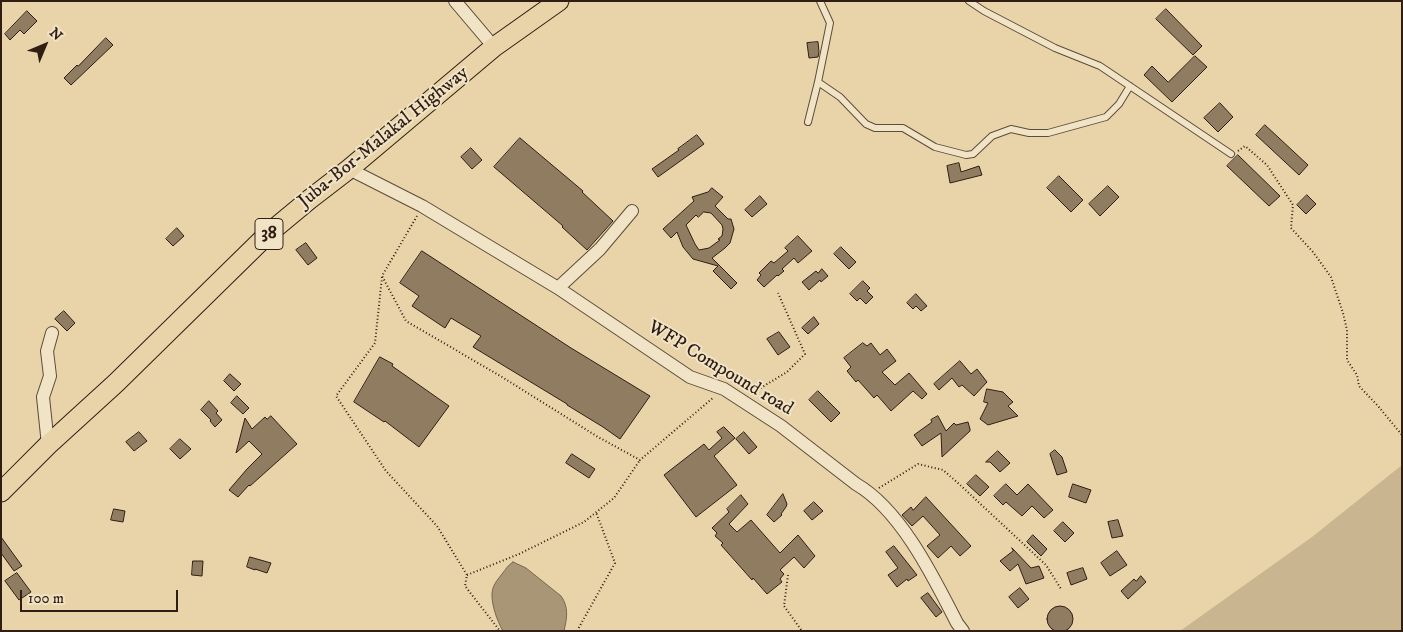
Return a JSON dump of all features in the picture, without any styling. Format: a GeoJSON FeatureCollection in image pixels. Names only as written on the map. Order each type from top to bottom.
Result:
{"type":"FeatureCollection","features":[{"type":"Feature","properties":{"kind":"main road","name":"Juba-Bor-Malakal Highway"},"geometry":{"type":"LineString","coordinates":[[1,492],[48,445],[116,383],[269,233],[349,169],[494,47],[558,1]]}},
{"type":"Feature","properties":{"kind":"street"},"geometry":{"type":"LineString","coordinates":[[455,1],[494,47]]}},
{"type":"Feature","properties":{"kind":"street","name":"WFP Compound road"},"geometry":{"type":"LineString","coordinates":[[349,169],[422,206],[558,288],[690,377],[724,389],[781,426],[856,484],[868,491],[894,518],[928,566],[963,631]]}},
{"type":"Feature","properties":{"kind":"street"},"geometry":{"type":"LineString","coordinates":[[558,288],[600,249],[632,211]]}},
{"type":"Feature","properties":{"kind":"street"},"geometry":{"type":"LineString","coordinates":[[48,445],[43,396],[50,376],[47,351],[52,332]]}},
{"type":"Feature","properties":{"kind":"lane"},"geometry":{"type":"LineString","coordinates":[[808,122],[830,23],[820,1]]}},
{"type":"Feature","properties":{"kind":"lane"},"geometry":{"type":"LineString","coordinates":[[969,1],[984,12],[1055,48],[1100,66],[1231,154]]}},
{"type":"Feature","properties":{"kind":"lane"},"geometry":{"type":"LineString","coordinates":[[818,82],[840,97],[866,124],[875,128],[903,128],[935,147],[966,154],[973,154],[992,136],[1011,129],[1029,133],[1048,133],[1106,117],[1119,104],[1130,86]]}},
{"type":"Feature","properties":{"kind":"path"},"geometry":{"type":"LineString","coordinates":[[1231,154],[1245,146],[1267,165],[1293,205],[1291,228],[1313,252],[1330,277],[1343,313],[1346,330],[1347,360],[1357,375],[1359,386],[1402,436]]}},
{"type":"Feature","properties":{"kind":"path"},"geometry":{"type":"LineString","coordinates":[[422,206],[382,276],[375,343],[336,396],[386,472],[437,526],[467,574],[465,586],[500,631]]}},
{"type":"Feature","properties":{"kind":"path"},"geometry":{"type":"LineString","coordinates":[[382,276],[406,321],[502,377],[598,437],[640,460]]}},
{"type":"Feature","properties":{"kind":"path"},"geometry":{"type":"LineString","coordinates":[[747,391],[754,392],[787,372],[805,354],[778,292]]}},
{"type":"Feature","properties":{"kind":"path"},"geometry":{"type":"LineString","coordinates":[[467,574],[518,554],[584,522],[614,498],[640,460],[724,389]]}},
{"type":"Feature","properties":{"kind":"path"},"geometry":{"type":"LineString","coordinates":[[868,491],[882,486],[918,464],[943,470],[1046,565],[1061,589]]}},
{"type":"Feature","properties":{"kind":"path"},"geometry":{"type":"LineString","coordinates":[[577,631],[615,563],[596,512]]}},
{"type":"Feature","properties":{"kind":"path"},"geometry":{"type":"LineString","coordinates":[[788,575],[784,606],[802,631]]}},
{"type":"Feature","properties":{"kind":"shaded area"},"geometry":{"type":"Polygon","coordinates":[[[1402,465],[1402,631],[1180,631],[1312,537],[1402,465]]]}},
{"type":"Feature","properties":{"kind":"shaded area"},"geometry":{"type":"Polygon","coordinates":[[[513,562],[526,568],[564,600],[567,613],[564,631],[503,631],[494,610],[492,593],[497,580],[513,562]]]}},
{"type":"Feature","properties":{"kind":"building"},"geometry":{"type":"Polygon","coordinates":[[[1166,9],[1202,46],[1193,55],[1156,19],[1166,9]]]}},
{"type":"Feature","properties":{"kind":"building"},"geometry":{"type":"Polygon","coordinates":[[[27,11],[37,21],[24,34],[20,30],[10,40],[5,34],[27,11]]]}},
{"type":"Feature","properties":{"kind":"building"},"geometry":{"type":"Polygon","coordinates":[[[106,38],[113,45],[71,85],[64,78],[106,38]]]}},
{"type":"Feature","properties":{"kind":"building"},"geometry":{"type":"Polygon","coordinates":[[[818,42],[818,57],[809,58],[807,43],[818,42]]]}},
{"type":"Feature","properties":{"kind":"building"},"geometry":{"type":"Polygon","coordinates":[[[1195,56],[1207,67],[1172,102],[1144,75],[1152,66],[1168,82],[1195,56]]]}},
{"type":"Feature","properties":{"kind":"building"},"geometry":{"type":"Polygon","coordinates":[[[1220,103],[1233,117],[1218,132],[1204,118],[1220,103]]]}},
{"type":"Feature","properties":{"kind":"building"},"geometry":{"type":"Polygon","coordinates":[[[1265,125],[1308,165],[1299,175],[1256,135],[1265,125]]]}},
{"type":"Feature","properties":{"kind":"building"},"geometry":{"type":"Polygon","coordinates":[[[697,135],[704,144],[658,177],[652,169],[697,135]]]}},
{"type":"Feature","properties":{"kind":"building"},"geometry":{"type":"Polygon","coordinates":[[[520,138],[583,191],[613,221],[587,250],[563,226],[494,167],[520,138]]]}},
{"type":"Feature","properties":{"kind":"building"},"geometry":{"type":"Polygon","coordinates":[[[471,148],[482,160],[472,169],[461,157],[471,148]]]}},
{"type":"Feature","properties":{"kind":"building"},"geometry":{"type":"Polygon","coordinates":[[[1238,155],[1280,196],[1269,206],[1227,166],[1238,155]]]}},
{"type":"Feature","properties":{"kind":"building"},"geometry":{"type":"Polygon","coordinates":[[[959,163],[961,172],[979,166],[982,175],[950,183],[947,166],[959,163]]]}},
{"type":"Feature","properties":{"kind":"building"},"geometry":{"type":"Polygon","coordinates":[[[1059,176],[1083,200],[1071,212],[1047,188],[1059,176]]]}},
{"type":"Feature","properties":{"kind":"building"},"geometry":{"type":"Polygon","coordinates":[[[1108,186],[1119,197],[1100,216],[1089,204],[1108,186]]]}},
{"type":"Feature","properties":{"kind":"building"},"geometry":{"type":"Polygon","coordinates":[[[712,188],[723,197],[715,206],[728,219],[731,219],[734,229],[730,243],[712,258],[737,283],[731,289],[713,271],[718,266],[693,259],[683,247],[677,232],[671,238],[663,229],[694,201],[692,197],[708,192],[712,188]],[[704,212],[698,217],[696,215],[686,225],[699,250],[709,248],[720,240],[718,239],[722,236],[722,225],[711,213],[704,212]]]}},
{"type":"Feature","properties":{"kind":"building"},"geometry":{"type":"Polygon","coordinates":[[[1307,195],[1316,204],[1306,214],[1297,205],[1307,195]]]}},
{"type":"Feature","properties":{"kind":"building"},"geometry":{"type":"Polygon","coordinates":[[[760,196],[767,204],[752,217],[745,210],[760,196]]]}},
{"type":"Feature","properties":{"kind":"building"},"geometry":{"type":"Polygon","coordinates":[[[177,228],[184,236],[173,246],[166,239],[177,228]]]}},
{"type":"Feature","properties":{"kind":"building"},"geometry":{"type":"Polygon","coordinates":[[[798,236],[812,251],[798,263],[794,258],[782,269],[784,271],[764,287],[757,280],[761,275],[759,273],[771,261],[774,263],[788,251],[785,248],[798,236]]]}},
{"type":"Feature","properties":{"kind":"building"},"geometry":{"type":"Polygon","coordinates":[[[306,243],[317,258],[308,265],[296,250],[306,243]]]}},
{"type":"Feature","properties":{"kind":"building"},"geometry":{"type":"Polygon","coordinates":[[[841,247],[856,262],[849,269],[834,254],[841,247]]]}},
{"type":"Feature","properties":{"kind":"building"},"geometry":{"type":"Polygon","coordinates":[[[422,251],[571,348],[650,396],[620,439],[567,404],[473,347],[481,336],[451,318],[445,328],[412,306],[419,296],[400,283],[422,251]]]}},
{"type":"Feature","properties":{"kind":"building"},"geometry":{"type":"Polygon","coordinates":[[[822,269],[828,276],[821,282],[820,280],[809,290],[802,282],[816,271],[818,273],[822,269]]]}},
{"type":"Feature","properties":{"kind":"building"},"geometry":{"type":"Polygon","coordinates":[[[863,281],[870,288],[867,291],[873,297],[866,304],[860,298],[857,301],[850,294],[863,281]]]}},
{"type":"Feature","properties":{"kind":"building"},"geometry":{"type":"Polygon","coordinates":[[[916,294],[927,306],[921,311],[916,306],[913,309],[907,303],[916,294]]]}},
{"type":"Feature","properties":{"kind":"building"},"geometry":{"type":"Polygon","coordinates":[[[64,311],[75,323],[67,331],[55,319],[64,311]]]}},
{"type":"Feature","properties":{"kind":"building"},"geometry":{"type":"Polygon","coordinates":[[[814,317],[819,324],[808,334],[802,328],[814,317]]]}},
{"type":"Feature","properties":{"kind":"building"},"geometry":{"type":"Polygon","coordinates":[[[779,332],[790,347],[778,355],[767,339],[779,332]]]}},
{"type":"Feature","properties":{"kind":"building"},"geometry":{"type":"Polygon","coordinates":[[[863,343],[867,346],[871,343],[880,355],[887,349],[896,361],[882,372],[895,385],[909,373],[927,394],[922,399],[913,391],[891,411],[877,395],[874,398],[847,371],[851,367],[844,358],[863,343]]]}},
{"type":"Feature","properties":{"kind":"building"},"geometry":{"type":"Polygon","coordinates":[[[380,357],[393,364],[392,366],[449,406],[419,447],[385,421],[354,402],[380,357]]]}},
{"type":"Feature","properties":{"kind":"building"},"geometry":{"type":"Polygon","coordinates":[[[960,361],[971,374],[977,369],[987,382],[974,396],[962,385],[959,387],[952,378],[939,390],[934,384],[960,361]]]}},
{"type":"Feature","properties":{"kind":"building"},"geometry":{"type":"Polygon","coordinates":[[[230,374],[241,384],[234,391],[224,381],[230,374]]]}},
{"type":"Feature","properties":{"kind":"building"},"geometry":{"type":"Polygon","coordinates":[[[987,389],[1003,392],[1013,402],[1008,406],[1018,416],[988,425],[980,419],[988,403],[984,402],[987,389]]]}},
{"type":"Feature","properties":{"kind":"building"},"geometry":{"type":"Polygon","coordinates":[[[818,391],[840,413],[831,422],[809,400],[818,391]]]}},
{"type":"Feature","properties":{"kind":"building"},"geometry":{"type":"Polygon","coordinates":[[[237,396],[249,408],[243,414],[231,403],[237,396]]]}},
{"type":"Feature","properties":{"kind":"building"},"geometry":{"type":"Polygon","coordinates":[[[209,401],[218,411],[216,413],[222,420],[215,427],[201,410],[209,401]]]}},
{"type":"Feature","properties":{"kind":"building"},"geometry":{"type":"Polygon","coordinates":[[[271,416],[297,444],[249,485],[238,497],[229,490],[262,454],[249,441],[236,453],[245,418],[252,429],[265,417],[267,419],[271,416]]]}},
{"type":"Feature","properties":{"kind":"building"},"geometry":{"type":"Polygon","coordinates":[[[938,416],[946,431],[954,423],[956,425],[968,422],[970,429],[942,457],[941,433],[922,446],[914,435],[938,416]]]}},
{"type":"Feature","properties":{"kind":"building"},"geometry":{"type":"Polygon","coordinates":[[[724,427],[735,438],[714,456],[737,485],[696,517],[664,475],[704,444],[709,450],[722,438],[717,432],[724,427]]]}},
{"type":"Feature","properties":{"kind":"building"},"geometry":{"type":"Polygon","coordinates":[[[139,432],[147,441],[134,451],[126,442],[139,432]]]}},
{"type":"Feature","properties":{"kind":"building"},"geometry":{"type":"Polygon","coordinates":[[[744,432],[757,447],[749,454],[736,439],[744,432]]]}},
{"type":"Feature","properties":{"kind":"building"},"geometry":{"type":"Polygon","coordinates":[[[180,439],[191,449],[180,459],[170,449],[180,439]]]}},
{"type":"Feature","properties":{"kind":"building"},"geometry":{"type":"Polygon","coordinates":[[[1055,450],[1062,457],[1067,472],[1057,475],[1050,454],[1055,450]]]}},
{"type":"Feature","properties":{"kind":"building"},"geometry":{"type":"Polygon","coordinates":[[[998,451],[1010,463],[1000,472],[990,462],[986,462],[998,451]]]}},
{"type":"Feature","properties":{"kind":"building"},"geometry":{"type":"Polygon","coordinates":[[[572,454],[595,469],[589,478],[566,463],[572,454]]]}},
{"type":"Feature","properties":{"kind":"building"},"geometry":{"type":"Polygon","coordinates":[[[976,475],[989,487],[980,496],[967,484],[976,475]]]}},
{"type":"Feature","properties":{"kind":"building"},"geometry":{"type":"Polygon","coordinates":[[[1006,484],[1017,495],[1028,484],[1053,510],[1044,518],[1032,506],[1022,516],[1006,502],[1003,505],[994,496],[1006,484]]]}},
{"type":"Feature","properties":{"kind":"building"},"geometry":{"type":"Polygon","coordinates":[[[1073,484],[1091,490],[1086,503],[1069,497],[1073,484]]]}},
{"type":"Feature","properties":{"kind":"building"},"geometry":{"type":"Polygon","coordinates":[[[783,494],[787,504],[782,515],[774,522],[767,515],[783,494]]]}},
{"type":"Feature","properties":{"kind":"building"},"geometry":{"type":"Polygon","coordinates":[[[741,495],[748,504],[729,524],[737,532],[751,520],[780,553],[798,535],[815,556],[804,568],[794,557],[780,570],[784,574],[780,579],[782,582],[767,594],[721,545],[723,543],[715,536],[717,533],[712,528],[729,512],[727,509],[741,495]]]}},
{"type":"Feature","properties":{"kind":"building"},"geometry":{"type":"Polygon","coordinates":[[[926,497],[971,546],[960,556],[951,546],[938,558],[927,546],[940,535],[923,516],[912,526],[902,515],[911,507],[913,510],[926,497]]]}},
{"type":"Feature","properties":{"kind":"building"},"geometry":{"type":"Polygon","coordinates":[[[814,502],[823,511],[812,520],[804,511],[814,502]]]}},
{"type":"Feature","properties":{"kind":"building"},"geometry":{"type":"Polygon","coordinates":[[[114,509],[125,511],[123,522],[111,520],[114,509]]]}},
{"type":"Feature","properties":{"kind":"building"},"geometry":{"type":"Polygon","coordinates":[[[1118,520],[1123,536],[1112,538],[1108,522],[1118,520]]]}},
{"type":"Feature","properties":{"kind":"building"},"geometry":{"type":"Polygon","coordinates":[[[1063,522],[1074,533],[1065,542],[1054,531],[1063,522]]]}},
{"type":"Feature","properties":{"kind":"building"},"geometry":{"type":"Polygon","coordinates":[[[1033,535],[1047,549],[1041,556],[1027,542],[1033,535]]]}},
{"type":"Feature","properties":{"kind":"building"},"geometry":{"type":"Polygon","coordinates":[[[1,537],[22,566],[14,571],[1,553],[1,537]]]}},
{"type":"Feature","properties":{"kind":"building"},"geometry":{"type":"Polygon","coordinates":[[[894,546],[917,575],[908,581],[907,579],[897,587],[888,575],[898,568],[886,552],[894,546]]]}},
{"type":"Feature","properties":{"kind":"building"},"geometry":{"type":"Polygon","coordinates":[[[1012,548],[1031,568],[1039,566],[1044,578],[1026,584],[1018,564],[1010,571],[1000,561],[1013,551],[1012,548]]]}},
{"type":"Feature","properties":{"kind":"building"},"geometry":{"type":"Polygon","coordinates":[[[1117,551],[1127,565],[1110,576],[1101,563],[1117,551]]]}},
{"type":"Feature","properties":{"kind":"building"},"geometry":{"type":"Polygon","coordinates":[[[250,557],[271,563],[267,573],[247,567],[250,557]]]}},
{"type":"Feature","properties":{"kind":"building"},"geometry":{"type":"Polygon","coordinates":[[[193,561],[203,561],[202,576],[192,575],[193,561]]]}},
{"type":"Feature","properties":{"kind":"building"},"geometry":{"type":"Polygon","coordinates":[[[1083,568],[1087,579],[1071,585],[1067,573],[1083,568]]]}},
{"type":"Feature","properties":{"kind":"building"},"geometry":{"type":"Polygon","coordinates":[[[17,573],[31,592],[19,600],[5,581],[17,573]]]}},
{"type":"Feature","properties":{"kind":"building"},"geometry":{"type":"Polygon","coordinates":[[[1141,576],[1146,582],[1128,599],[1121,591],[1134,579],[1136,581],[1141,576]]]}},
{"type":"Feature","properties":{"kind":"building"},"geometry":{"type":"Polygon","coordinates":[[[1020,588],[1029,599],[1018,608],[1009,597],[1020,588]]]}},
{"type":"Feature","properties":{"kind":"building"},"geometry":{"type":"Polygon","coordinates":[[[928,593],[942,612],[936,617],[921,598],[928,593]]]}},
{"type":"Feature","properties":{"kind":"building"},"geometry":{"type":"Polygon","coordinates":[[[1060,606],[1069,610],[1073,619],[1069,628],[1060,632],[1051,628],[1047,619],[1051,610],[1060,606]]]}}]}
